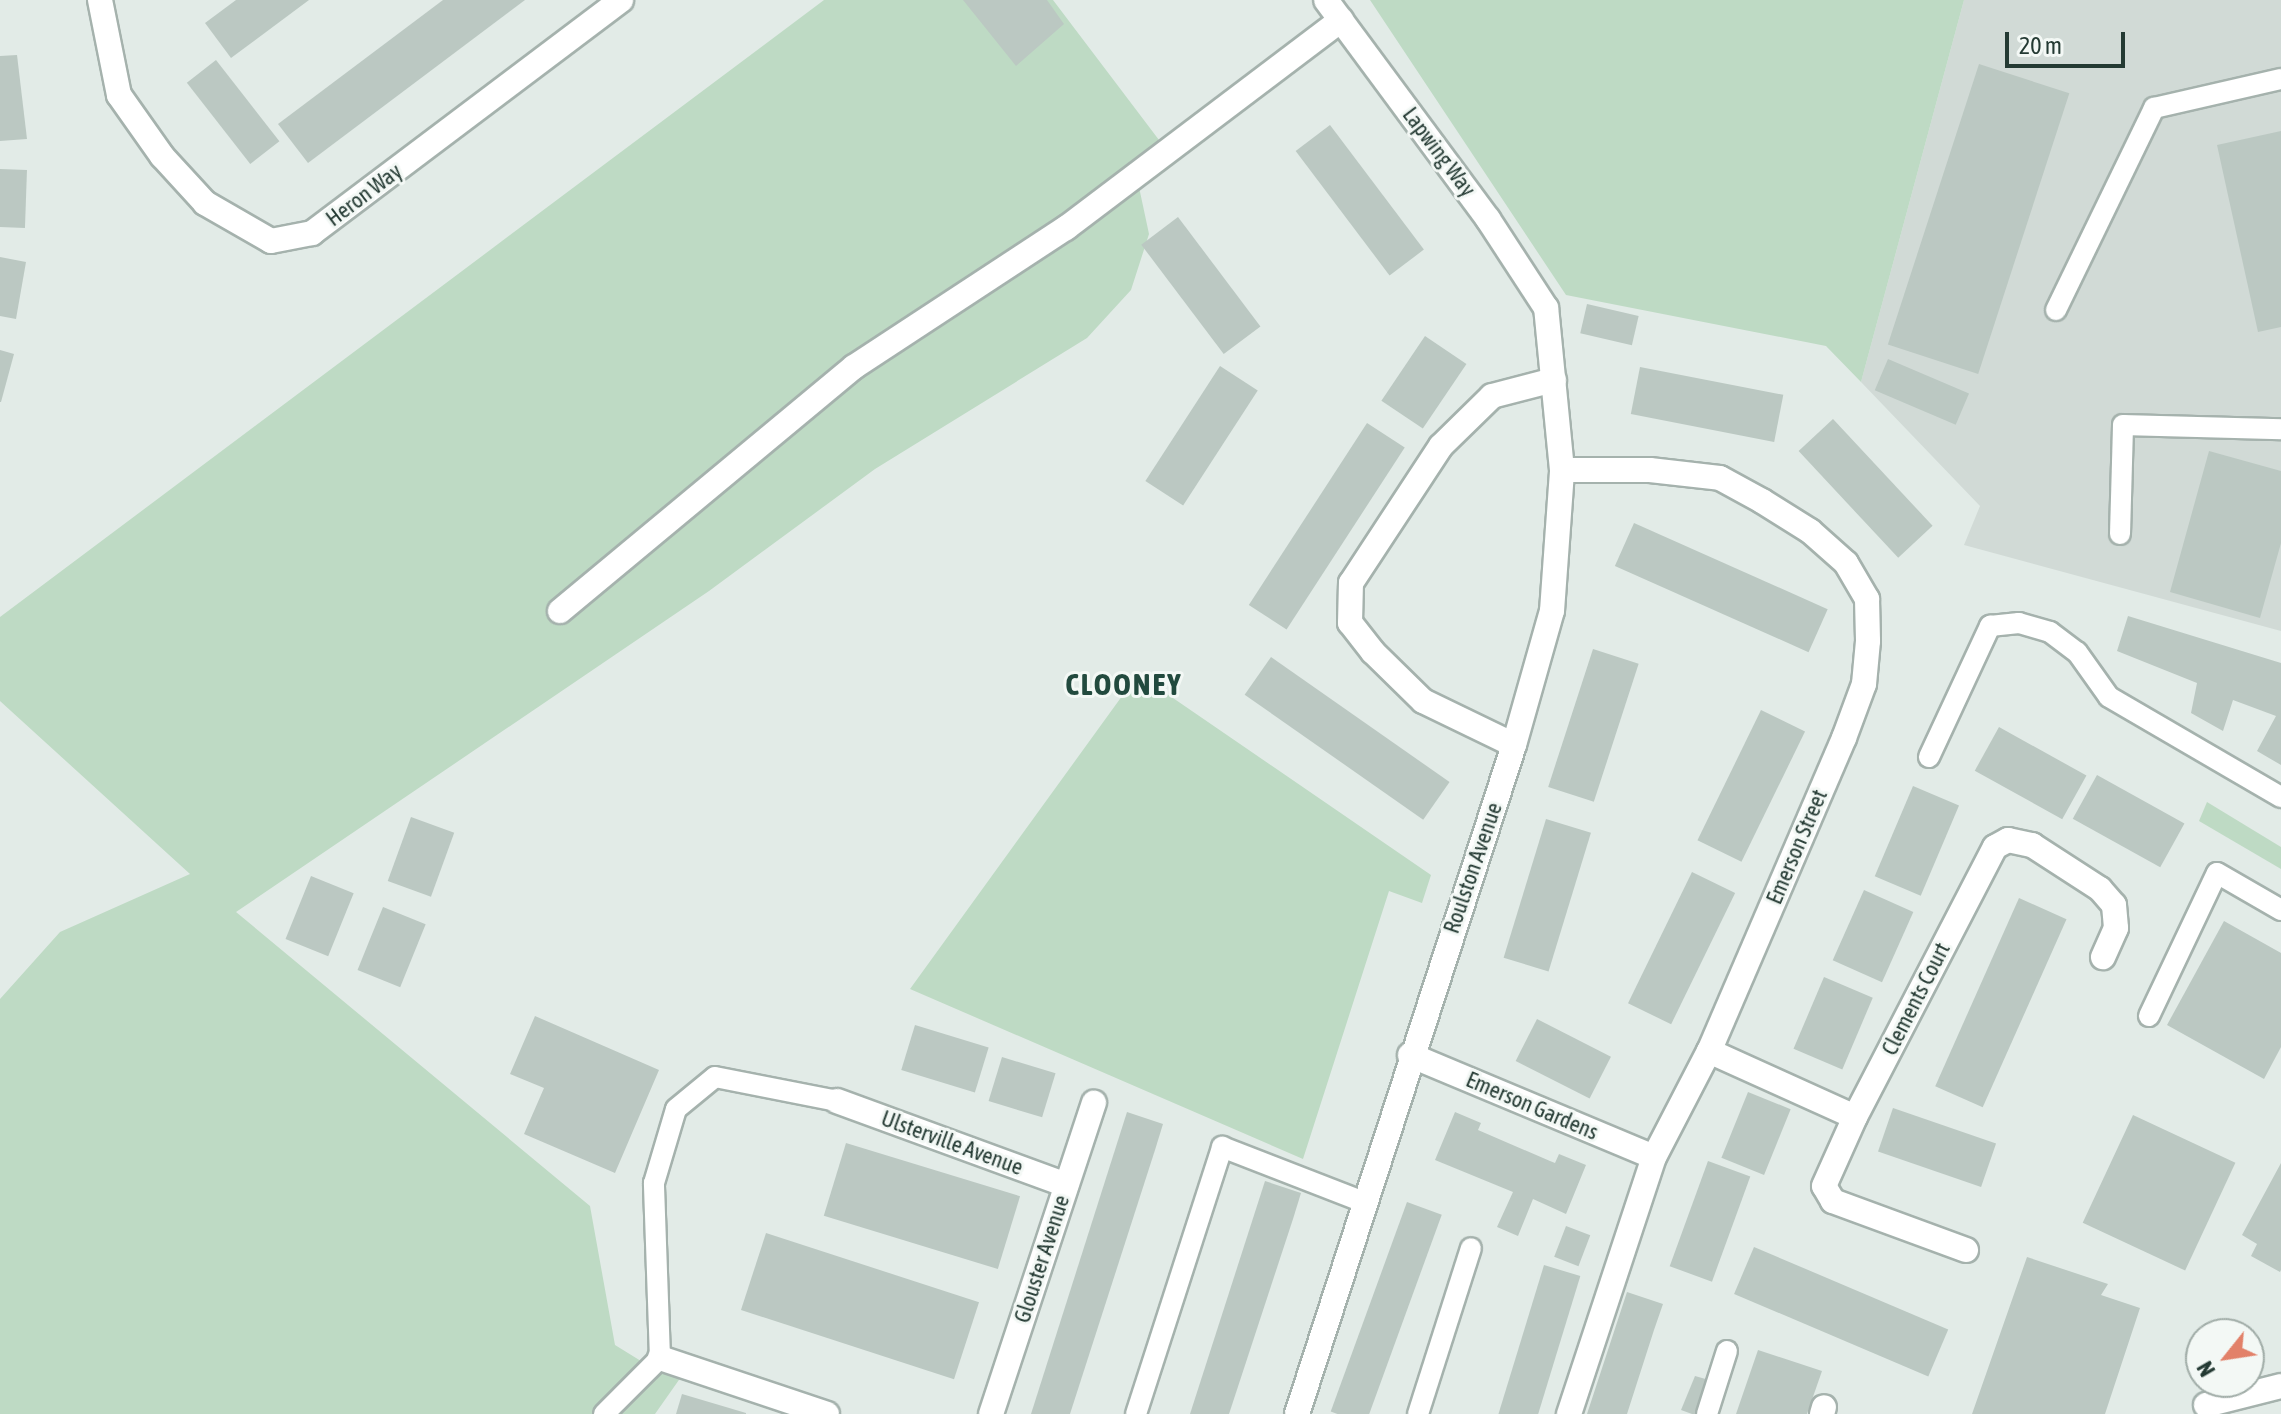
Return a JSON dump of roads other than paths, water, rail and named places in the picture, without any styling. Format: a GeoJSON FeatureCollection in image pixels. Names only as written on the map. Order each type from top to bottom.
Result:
{"type":"FeatureCollection","features":[{"type":"Feature","properties":{"kind":"street","name":"Heron Way"},"geometry":{"type":"LineString","coordinates":[[100,0],[119,95],[162,156],[205,203],[271,241],[312,233],[621,0]]}},
{"type":"Feature","properties":{"kind":"street","name":"Lapwing Way"},"geometry":{"type":"LineString","coordinates":[[1326,0],[1488,219],[1546,308]]}},
{"type":"Feature","properties":{"kind":"street"},"geometry":{"type":"LineString","coordinates":[[560,611],[854,367],[1066,228],[1341,20]]}},
{"type":"Feature","properties":{"kind":"street","name":"Roulston Avenue"},"geometry":{"type":"LineString","coordinates":[[1297,1414],[1410,1055],[1514,745],[1552,611],[1562,470],[1546,308]]}},
{"type":"Feature","properties":{"kind":"street"},"geometry":{"type":"LineString","coordinates":[[1514,745],[1423,701],[1373,652],[1350,623],[1351,583],[1441,446],[1492,396],[1554,380]]}},
{"type":"Feature","properties":{"kind":"street","name":"Emerson Street"},"geometry":{"type":"LineString","coordinates":[[1562,470],[1650,470],[1720,478],[1810,531],[1846,563],[1867,599],[1864,684],[1709,1051],[1654,1157],[1569,1414]]}},
{"type":"Feature","properties":{"kind":"street","name":"Clements Court"},"geometry":{"type":"LineString","coordinates":[[1966,1250],[1833,1201],[1824,1186],[1855,1117],[1995,847],[2008,840],[2032,845],[2100,889],[2114,905],[2116,928],[2103,957]]}},
{"type":"Feature","properties":{"kind":"street"},"geometry":{"type":"LineString","coordinates":[[1709,1051],[1855,1117]]}},
{"type":"Feature","properties":{"kind":"street","name":"Emerson Gardens"},"geometry":{"type":"LineString","coordinates":[[1410,1055],[1654,1157]]}},
{"type":"Feature","properties":{"kind":"street","name":"Ulsterville Avenue"},"geometry":{"type":"LineString","coordinates":[[837,1101],[1066,1185]]}},
{"type":"Feature","properties":{"kind":"street","name":"Glouster Avenue"},"geometry":{"type":"LineString","coordinates":[[991,1414],[1094,1103]]}},
{"type":"Feature","properties":{"kind":"street"},"geometry":{"type":"LineString","coordinates":[[660,1358],[827,1414]]}},
{"type":"Feature","properties":{"kind":"street"},"geometry":{"type":"LineString","coordinates":[[2205,1409],[2281,1386]]}},
{"type":"Feature","properties":{"kind":"lane"},"geometry":{"type":"LineString","coordinates":[[2056,310],[2154,108],[2281,79]]}},
{"type":"Feature","properties":{"kind":"lane"},"geometry":{"type":"LineString","coordinates":[[2120,534],[2123,425],[2281,429]]}},
{"type":"Feature","properties":{"kind":"lane"},"geometry":{"type":"LineString","coordinates":[[1929,757],[1990,626],[2019,623],[2050,632],[2077,652],[2109,697],[2281,797]]}},
{"type":"Feature","properties":{"kind":"lane"},"geometry":{"type":"LineString","coordinates":[[2149,1016],[2217,873],[2281,910]]}},
{"type":"Feature","properties":{"kind":"lane"},"geometry":{"type":"LineString","coordinates":[[604,1414],[660,1358],[654,1183],[676,1109],[715,1077],[837,1101]]}},
{"type":"Feature","properties":{"kind":"lane"},"geometry":{"type":"LineString","coordinates":[[1136,1414],[1222,1147],[1364,1202]]}},
{"type":"Feature","properties":{"kind":"lane"},"geometry":{"type":"LineString","coordinates":[[1418,1414],[1471,1248]]}},
{"type":"Feature","properties":{"kind":"lane"},"geometry":{"type":"LineString","coordinates":[[1707,1414],[1727,1351]]}},
{"type":"Feature","properties":{"kind":"district","name":"CLOONEY"},"geometry":{"type":"Point","coordinates":[1124,684]}}]}
